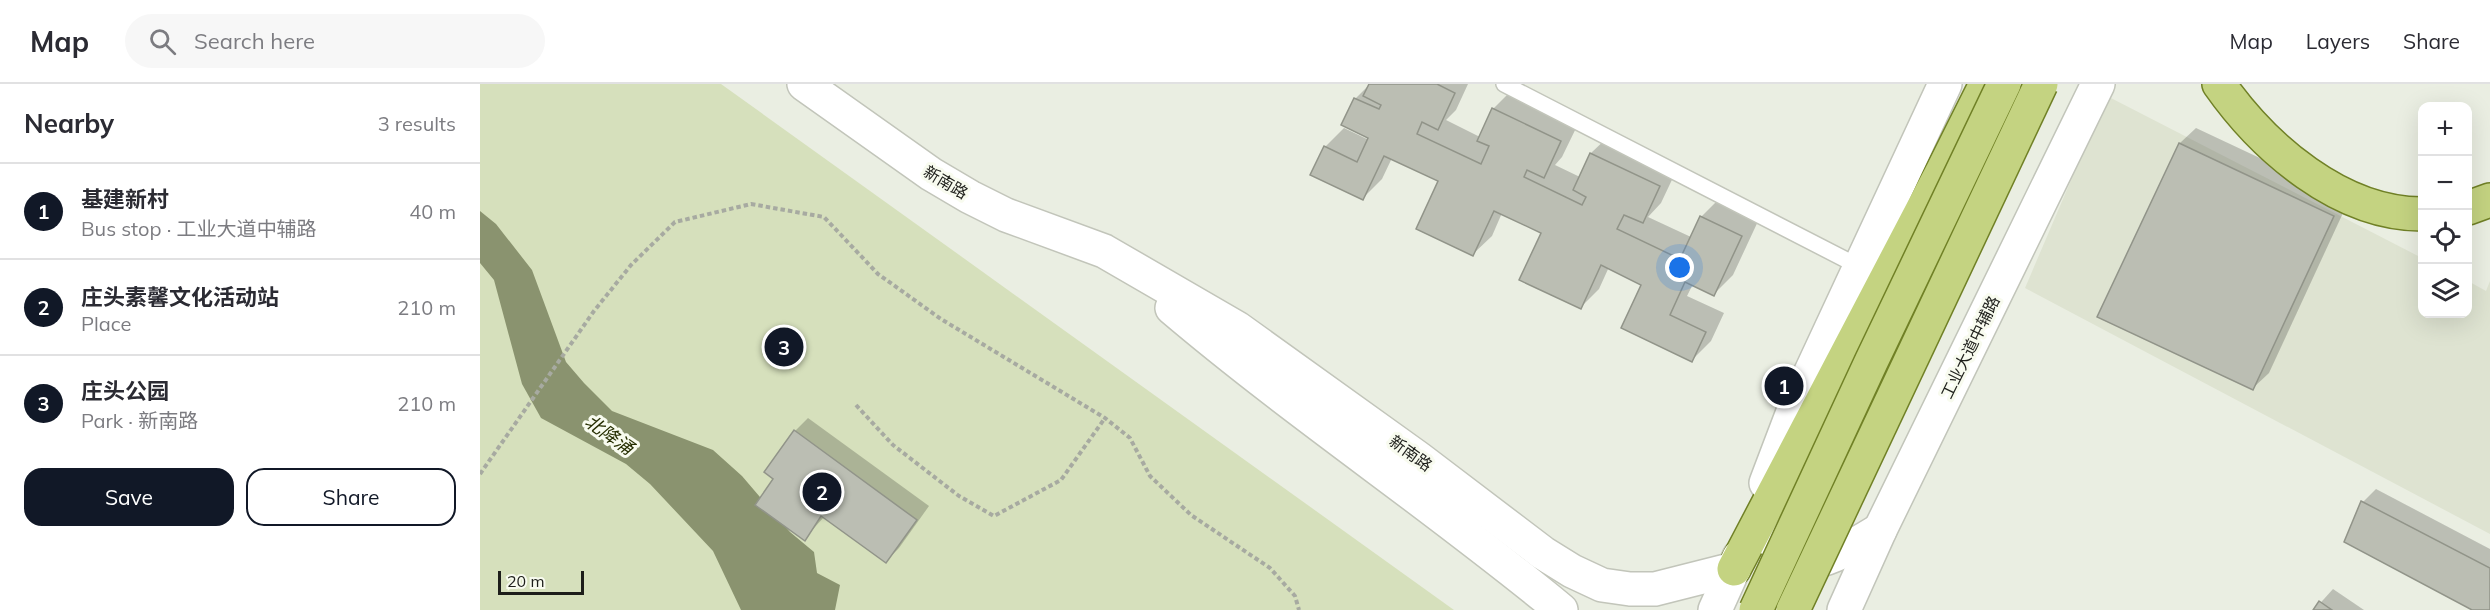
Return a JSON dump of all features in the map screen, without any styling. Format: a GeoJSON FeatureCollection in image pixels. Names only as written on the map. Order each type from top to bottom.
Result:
{"type":"FeatureCollection","features":[{"type":"Feature","properties":{"kind":"main road"},"geometry":{"type":"LineString","coordinates":[[1734,569],[1986,84]]}},
{"type":"Feature","properties":{"kind":"main road"},"geometry":{"type":"LineString","coordinates":[[1756,610],[2004,84]]}},
{"type":"Feature","properties":{"kind":"main road"},"geometry":{"type":"LineString","coordinates":[[1793,610],[2041,84]]}},
{"type":"Feature","properties":{"kind":"main road"},"geometry":{"type":"LineString","coordinates":[[2219,84],[2253,127],[2300,167],[2323,182],[2368,205],[2418,214]]}},
{"type":"Feature","properties":{"kind":"main road"},"geometry":{"type":"LineString","coordinates":[[2472,207],[2490,200]]}},
{"type":"Feature","properties":{"kind":"street","name":"新南路"},"geometry":{"type":"LineString","coordinates":[[804,84],[931,174],[970,197],[1006,215],[1104,251],[1237,328],[1418,458],[1543,553],[1572,571],[1602,585],[1630,589],[1655,589],[1734,569]]}},
{"type":"Feature","properties":{"kind":"street"},"geometry":{"type":"LineString","coordinates":[[1715,610],[1734,569],[1796,404],[1945,84]]}},
{"type":"Feature","properties":{"kind":"street"},"geometry":{"type":"LineString","coordinates":[[2071,139],[2069,100],[2072,84]]}},
{"type":"Feature","properties":{"kind":"street","name":"工业大道中辅路"},"geometry":{"type":"LineString","coordinates":[[1844,610],[1880,530],[2098,84]]}},
{"type":"Feature","properties":{"kind":"street","name":"新南路"},"geometry":{"type":"LineString","coordinates":[[1104,251],[1238,363],[1483,548],[1561,610]]}},
{"type":"Feature","properties":{"kind":"street"},"geometry":{"type":"LineString","coordinates":[[1783,440],[1785,474],[1775,515],[1775,544],[1792,558],[1803,562],[1829,558],[1880,530]]}},
{"type":"Feature","properties":{"kind":"lane"},"geometry":{"type":"LineString","coordinates":[[1504,84],[1860,267]]}},
{"type":"Feature","properties":{"kind":"path"},"geometry":{"type":"LineString","coordinates":[[480,474],[573,340],[632,265],[675,222],[751,204],[824,217],[878,274],[941,319],[1105,418],[1130,438],[1150,476],[1191,515],[1270,568],[1294,596],[1299,610]]}},
{"type":"Feature","properties":{"kind":"path"},"geometry":{"type":"LineString","coordinates":[[856,405],[892,445],[959,496],[994,516],[1061,480],[1105,418]]}},
{"type":"Feature","properties":{"kind":"shaded area"},"geometry":{"type":"Polygon","coordinates":[[[480,84],[721,84],[1454,610],[480,610],[480,84]]]}},
{"type":"Feature","properties":{"kind":"shaded area"},"geometry":{"type":"Polygon","coordinates":[[[2107,96],[2418,256],[2418,318],[2472,318],[2472,283],[2486,291],[2490,281],[2490,534],[2025,288],[2107,96]]]}},
{"type":"Feature","properties":{"kind":"water","name":"北降涌"},"geometry":{"type":"Polygon","coordinates":[[[480,211],[496,224],[532,270],[566,362],[584,383],[612,411],[713,450],[742,476],[790,532],[814,552],[817,573],[840,585],[835,610],[741,610],[713,551],[650,484],[626,464],[541,418],[522,384],[494,280],[480,263],[480,211]]]}},
{"type":"Feature","properties":{"kind":"building"},"geometry":{"type":"Polygon","coordinates":[[[1369,84],[1437,84],[1455,93],[1438,130],[1422,122],[1417,134],[1481,164],[1489,146],[1477,141],[1492,108],[1561,141],[1544,178],[1527,170],[1524,177],[1582,205],[1586,197],[1573,190],[1590,153],[1660,186],[1643,223],[1624,215],[1617,229],[1680,259],[1700,216],[1742,236],[1714,296],[1685,282],[1670,315],[1706,332],[1692,362],[1621,328],[1641,285],[1601,265],[1581,309],[1519,280],[1541,233],[1494,211],[1473,256],[1416,229],[1438,181],[1384,156],[1363,200],[1310,175],[1324,146],[1357,162],[1368,138],[1341,125],[1354,98],[1379,109],[1381,105],[1363,96],[1369,84]]]}},
{"type":"Feature","properties":{"kind":"building"},"geometry":{"type":"Polygon","coordinates":[[[2179,143],[2334,216],[2253,390],[2097,317],[2179,143]]]}},
{"type":"Feature","properties":{"kind":"building"},"geometry":{"type":"Polygon","coordinates":[[[794,430],[917,520],[886,563],[821,516],[805,541],[755,505],[773,479],[764,472],[794,430]]]}},
{"type":"Feature","properties":{"kind":"building"},"geometry":{"type":"Polygon","coordinates":[[[2361,501],[2490,568],[2490,610],[2472,610],[2344,542],[2361,501]]]}},
{"type":"Feature","properties":{"kind":"building"},"geometry":{"type":"Polygon","coordinates":[[[2319,601],[2332,610],[2313,610],[2319,601]]]}},
{"type":"Feature","properties":{"kind":"place","name":"庄头公园"},"geometry":{"type":"Point","coordinates":[784,347]}},
{"type":"Feature","properties":{"kind":"place","name":"基建新村"},"geometry":{"type":"Point","coordinates":[1784,386]}},
{"type":"Feature","properties":{"kind":"place","name":"庄头素馨文化活动站"},"geometry":{"type":"Point","coordinates":[822,492]}}]}
